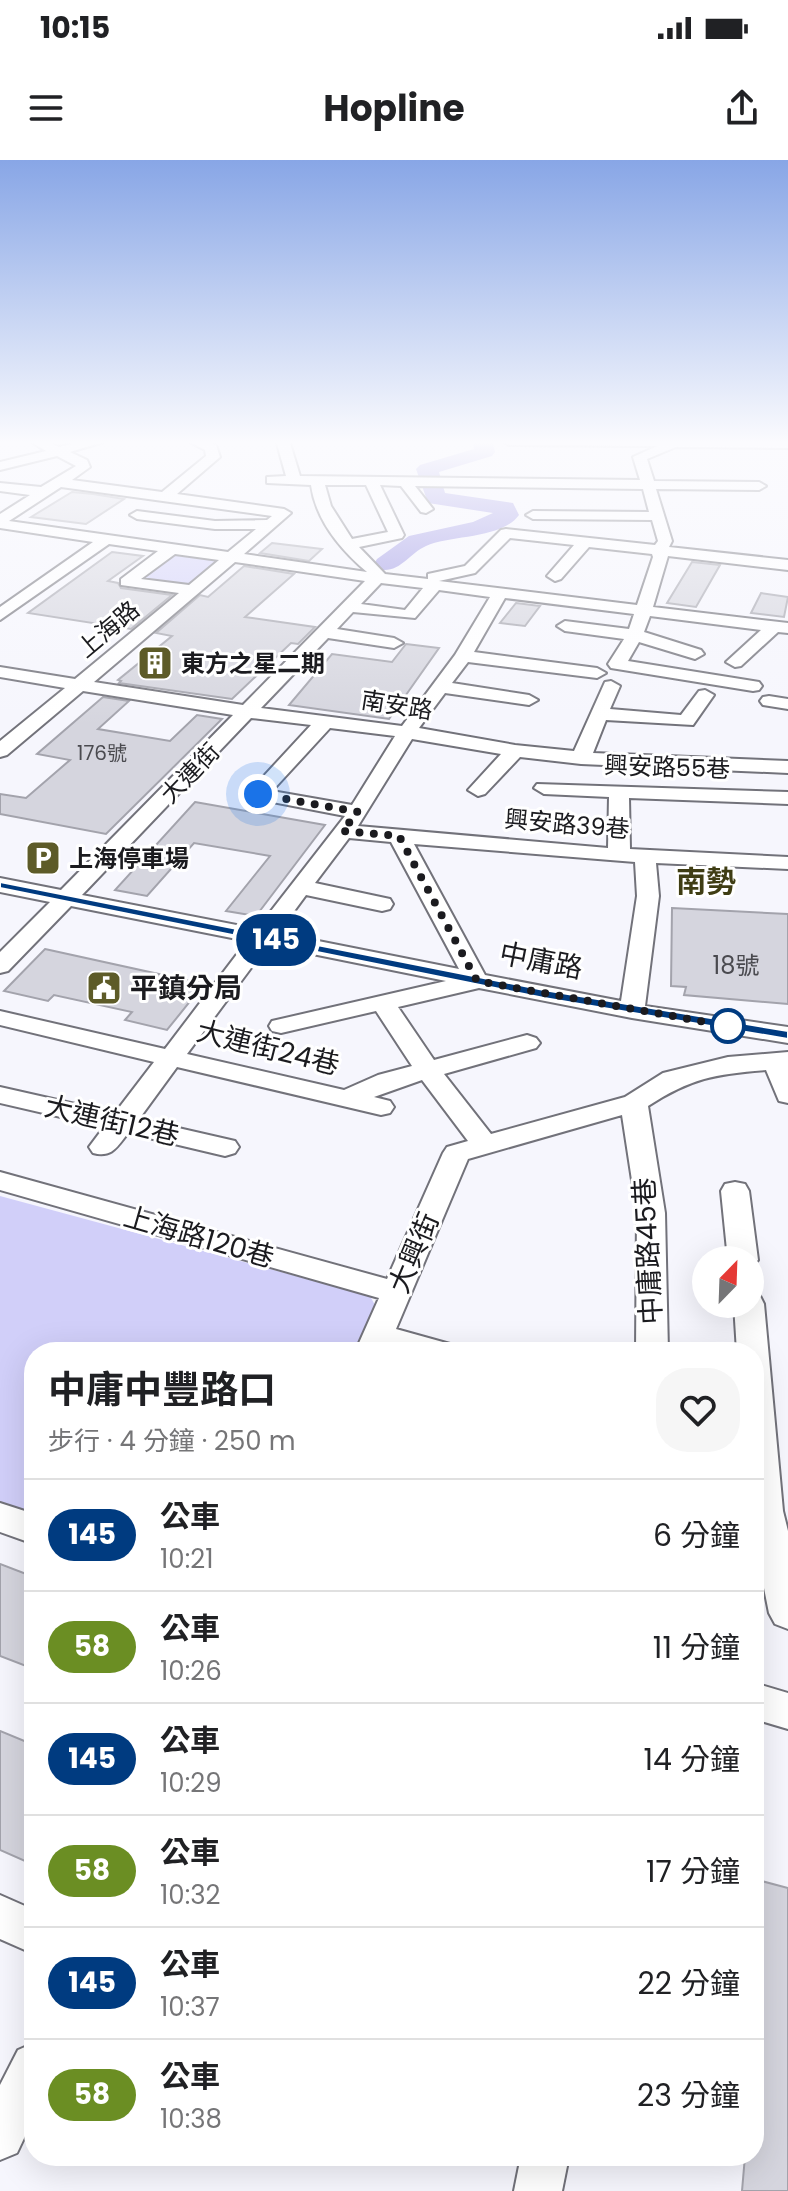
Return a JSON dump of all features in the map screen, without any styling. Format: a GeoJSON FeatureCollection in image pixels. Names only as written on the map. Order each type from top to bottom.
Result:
{"type":"FeatureCollection","features":[{"type":"Feature","properties":{"kind":"street"},"geometry":{"type":"LineString","coordinates":[[75,535],[377,578],[781,627]]}},
{"type":"Feature","properties":{"kind":"street","name":"上海路"},"geometry":{"type":"LineString","coordinates":[[0,751],[257,535]]}},
{"type":"Feature","properties":{"kind":"street"},"geometry":{"type":"LineString","coordinates":[[341,535],[346,545],[377,572],[377,578]]}},
{"type":"Feature","properties":{"kind":"street"},"geometry":{"type":"LineString","coordinates":[[346,545],[397,535]]}},
{"type":"Feature","properties":{"kind":"street"},"geometry":{"type":"LineString","coordinates":[[377,578],[433,578],[470,570],[504,535]]}},
{"type":"Feature","properties":{"kind":"street"},"geometry":{"type":"LineString","coordinates":[[522,535],[788,565]]}},
{"type":"Feature","properties":{"kind":"street"},"geometry":{"type":"LineString","coordinates":[[663,535],[665,541],[659,551],[661,557],[635,635],[617,664],[753,686]]}},
{"type":"Feature","properties":{"kind":"street"},"geometry":{"type":"LineString","coordinates":[[0,615],[105,540]]}},
{"type":"Feature","properties":{"kind":"street"},"geometry":{"type":"LineString","coordinates":[[555,576],[585,542]]}},
{"type":"Feature","properties":{"kind":"street"},"geometry":{"type":"LineString","coordinates":[[171,549],[127,582],[192,590]]}},
{"type":"Feature","properties":{"kind":"street","name":"大連街"},"geometry":{"type":"LineString","coordinates":[[0,966],[377,578]]}},
{"type":"Feature","properties":{"kind":"street"},"geometry":{"type":"LineString","coordinates":[[349,607],[409,615],[435,585]]}},
{"type":"Feature","properties":{"kind":"street"},"geometry":{"type":"LineString","coordinates":[[103,1147],[358,812],[407,732],[463,656],[500,593]]}},
{"type":"Feature","properties":{"kind":"street"},"geometry":{"type":"LineString","coordinates":[[565,626],[635,635],[695,654]]}},
{"type":"Feature","properties":{"kind":"street"},"geometry":{"type":"LineString","coordinates":[[735,662],[781,627]]}},
{"type":"Feature","properties":{"kind":"street"},"geometry":{"type":"LineString","coordinates":[[324,632],[394,643]]}},
{"type":"Feature","properties":{"kind":"street"},"geometry":{"type":"LineString","coordinates":[[463,656],[604,679],[600,714],[581,758]]}},
{"type":"Feature","properties":{"kind":"street","name":"南安路"},"geometry":{"type":"LineString","coordinates":[[0,672],[249,712],[407,732],[515,751],[581,758],[788,767]]}},
{"type":"Feature","properties":{"kind":"street"},"geometry":{"type":"LineString","coordinates":[[440,687],[529,700]]}},
{"type":"Feature","properties":{"kind":"street"},"geometry":{"type":"LineString","coordinates":[[600,714],[686,721],[705,695]]}},
{"type":"Feature","properties":{"kind":"street"},"geometry":{"type":"LineString","coordinates":[[327,720],[258,794],[358,812]]}},
{"type":"Feature","properties":{"kind":"street"},"geometry":{"type":"LineString","coordinates":[[478,790],[515,751]]}},
{"type":"Feature","properties":{"kind":"street","name":"興安路55巷"},"geometry":{"type":"LineString","coordinates":[[544,788],[788,798]]}},
{"type":"Feature","properties":{"kind":"street"},"geometry":{"type":"LineString","coordinates":[[619,791],[619,855]]}},
{"type":"Feature","properties":{"kind":"street","name":"興安路39巷"},"geometry":{"type":"LineString","coordinates":[[342,831],[645,857],[788,863]]}},
{"type":"Feature","properties":{"kind":"street"},"geometry":{"type":"LineString","coordinates":[[281,1026],[477,981],[399,836]]}},
{"type":"Feature","properties":{"kind":"street"},"geometry":{"type":"LineString","coordinates":[[632,1011],[648,896],[645,857]]}},
{"type":"Feature","properties":{"kind":"street","name":"中庸路"},"geometry":{"type":"LineString","coordinates":[[0,885],[632,1011],[788,1035]]}},
{"type":"Feature","properties":{"kind":"street"},"geometry":{"type":"LineString","coordinates":[[300,887],[382,904]]}},
{"type":"Feature","properties":{"kind":"street"},"geometry":{"type":"LineString","coordinates":[[383,1003],[427,1069],[484,1144],[634,1103],[672,1079],[728,1065],[782,1061],[788,1095]]}},
{"type":"Feature","properties":{"kind":"street","name":"大連街24巷"},"geometry":{"type":"LineString","coordinates":[[0,1018],[381,1107]]}},
{"type":"Feature","properties":{"kind":"street"},"geometry":{"type":"LineString","coordinates":[[345,1100],[387,1081],[527,1043]]}},
{"type":"Feature","properties":{"kind":"street","name":"大連街12巷"},"geometry":{"type":"LineString","coordinates":[[0,1095],[225,1147]]}},
{"type":"Feature","properties":{"kind":"street","name":"中庸路45巷"},"geometry":{"type":"LineString","coordinates":[[634,1103],[651,1213],[652,1342]]}},
{"type":"Feature","properties":{"kind":"street","name":"大興街"},"geometry":{"type":"LineString","coordinates":[[375,1342],[457,1153],[484,1144]]}},
{"type":"Feature","properties":{"kind":"street","name":"上海路120巷"},"geometry":{"type":"LineString","coordinates":[[0,1181],[398,1293]]}},
{"type":"Feature","properties":{"kind":"street"},"geometry":{"type":"LineString","coordinates":[[735,1191],[741,1246]]}},
{"type":"Feature","properties":{"kind":"street"},"geometry":{"type":"LineString","coordinates":[[750,1318],[753,1342]]}},
{"type":"Feature","properties":{"kind":"street"},"geometry":{"type":"LineString","coordinates":[[764,1459],[769,1511],[788,1613]]}},
{"type":"Feature","properties":{"kind":"street"},"geometry":{"type":"LineString","coordinates":[[0,1517],[24,1525]]}},
{"type":"Feature","properties":{"kind":"street"},"geometry":{"type":"LineString","coordinates":[[764,1704],[788,1711]]}},
{"type":"Feature","properties":{"kind":"street"},"geometry":{"type":"LineString","coordinates":[[0,1917],[24,1928]]}},
{"type":"Feature","properties":{"kind":"street"},"geometry":{"type":"LineString","coordinates":[[0,2136],[24,2087]]}},
{"type":"Feature","properties":{"kind":"street"},"geometry":{"type":"LineString","coordinates":[[538,2191],[543,2166]]}},
{"type":"Feature","properties":{"kind":"shaded area"},"geometry":{"type":"Polygon","coordinates":[[[170,555],[226,562],[197,585],[140,577],[170,555]]]}},
{"type":"Feature","properties":{"kind":"shaded area"},"geometry":{"type":"Polygon","coordinates":[[[0,1196],[370,1296],[376,1307],[359,1342],[24,1342],[24,1513],[0,1505],[0,1196]]]}},
{"type":"Feature","properties":{"kind":"building"},"geometry":{"type":"Polygon","coordinates":[[[272,543],[322,549],[309,561],[260,553],[272,543]]]}},
{"type":"Feature","properties":{"kind":"building"},"geometry":{"type":"Polygon","coordinates":[[[112,552],[143,556],[108,581],[118,583],[121,588],[172,595],[131,629],[28,613],[112,552]]]}},
{"type":"Feature","properties":{"kind":"building"},"geometry":{"type":"Polygon","coordinates":[[[692,562],[720,565],[696,607],[667,603],[692,562]]]}},
{"type":"Feature","properties":{"kind":"building"},"geometry":{"type":"Polygon","coordinates":[[[244,566],[294,574],[245,617],[315,627],[298,644],[291,643],[232,699],[119,683],[121,681],[118,680],[172,636],[156,633],[200,595],[208,597],[244,566]]]}},
{"type":"Feature","properties":{"kind":"building"},"geometry":{"type":"Polygon","coordinates":[[[761,593],[788,597],[784,617],[751,613],[761,593]]]}},
{"type":"Feature","properties":{"kind":"building"},"geometry":{"type":"Polygon","coordinates":[[[516,603],[540,606],[525,626],[500,623],[516,603]]]}},
{"type":"Feature","properties":{"kind":"building"},"geometry":{"type":"Polygon","coordinates":[[[406,644],[439,648],[389,719],[289,705],[332,654],[392,662],[406,644]]]}},
{"type":"Feature","properties":{"kind":"building"},"geometry":{"type":"Polygon","coordinates":[[[103,697],[129,701],[98,729],[170,741],[197,715],[222,719],[106,834],[0,814],[0,794],[26,798],[70,760],[37,754],[103,697]]]}},
{"type":"Feature","properties":{"kind":"building"},"geometry":{"type":"Polygon","coordinates":[[[195,802],[325,825],[256,916],[226,911],[270,856],[194,843],[147,896],[115,890],[195,802]]]}},
{"type":"Feature","properties":{"kind":"building"},"geometry":{"type":"Polygon","coordinates":[[[672,908],[788,914],[788,1004],[684,995],[686,987],[671,986],[672,908]]]}},
{"type":"Feature","properties":{"kind":"building","name":"平鎮分局"},"geometry":{"type":"Polygon","coordinates":[[[45,949],[204,984],[167,1030],[125,1020],[132,1012],[54,995],[48,1001],[4,991],[45,949]]]}},
{"type":"Feature","properties":{"kind":"building"},"geometry":{"type":"Polygon","coordinates":[[[0,1564],[24,1573],[24,1665],[0,1656],[0,1564]]]}},
{"type":"Feature","properties":{"kind":"building"},"geometry":{"type":"Polygon","coordinates":[[[0,1731],[24,1741],[24,1861],[0,1850],[0,1731]]]}},
{"type":"Feature","properties":{"kind":"building"},"geometry":{"type":"Polygon","coordinates":[[[764,1882],[788,1888],[788,2191],[742,2191],[744,2166],[764,2166],[764,1882]]]}},
{"type":"Feature","properties":{"kind":"waterway"},"geometry":{"type":"LineString","coordinates":[[386,564],[417,541],[445,535]]}},
{"type":"Feature","properties":{"kind":"bus line","name":"145"},"geometry":{"type":"LineString","coordinates":[[0,885],[632,1011],[788,1035]]}},
{"type":"Feature","properties":{"kind":"place","name":"東方之星二期"},"geometry":{"type":"Point","coordinates":[155,663]}},
{"type":"Feature","properties":{"kind":"place","name":"上海停車場"},"geometry":{"type":"Point","coordinates":[43,858]}},
{"type":"Feature","properties":{"kind":"place","name":"平鎮分局"},"geometry":{"type":"Point","coordinates":[104,988]}},
{"type":"Feature","properties":{"kind":"district","name":"南勢"},"geometry":{"type":"Point","coordinates":[706,881]}},
{"type":"Feature","properties":{"kind":"route"},"geometry":{"type":"LineString","coordinates":[[258,794],[358,812],[342,831],[399,836],[477,981],[728,1026]]}}]}
